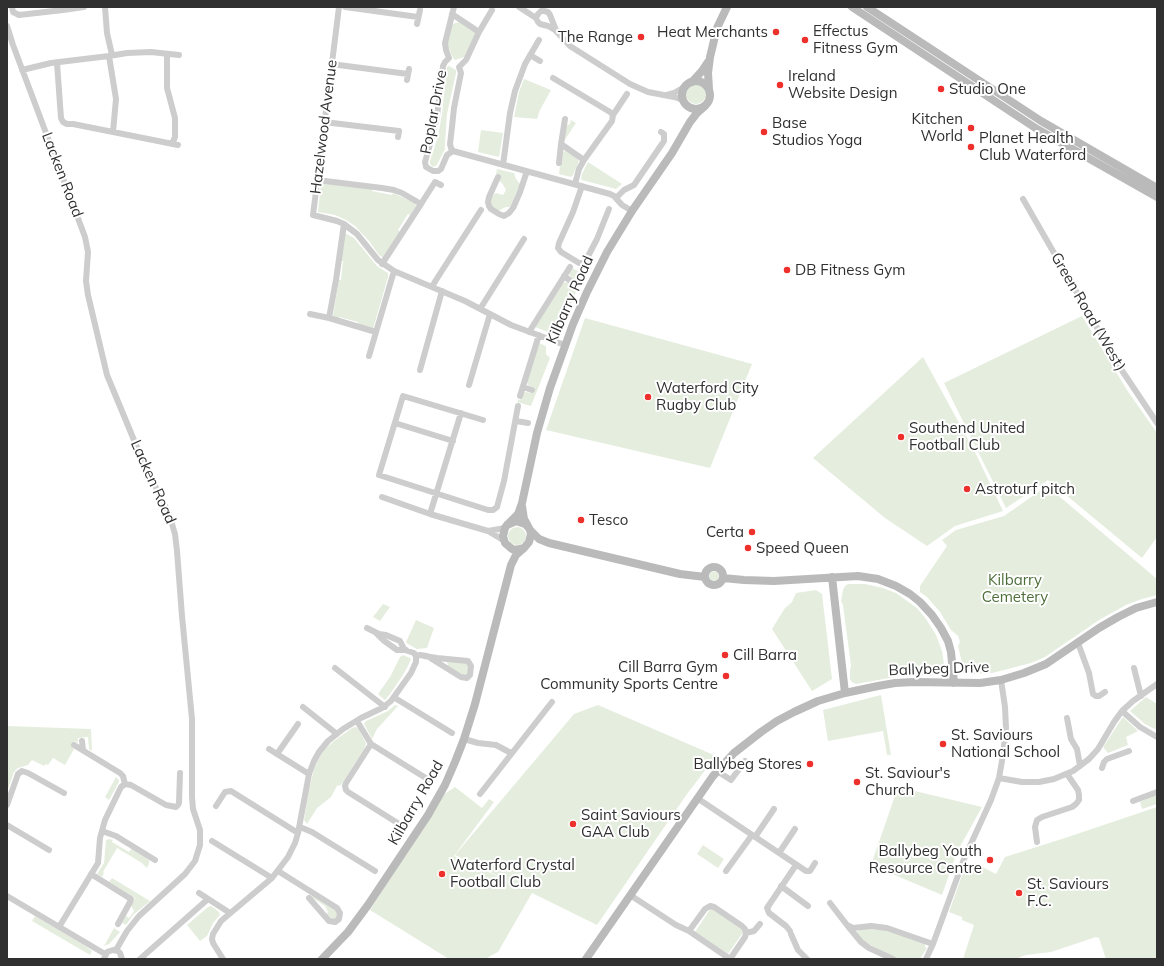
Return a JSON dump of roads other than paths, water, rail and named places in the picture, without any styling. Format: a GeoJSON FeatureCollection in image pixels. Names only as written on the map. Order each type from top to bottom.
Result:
{"type":"FeatureCollection","features":[{"type":"Feature","properties":{"kind":"street"},"geometry":{"type":"LineString","coordinates":[[12,7],[13,12],[19,15],[84,7]]}},
{"type":"Feature","properties":{"kind":"street"},"geometry":{"type":"LineString","coordinates":[[104,7],[116,99],[113,132]]}},
{"type":"Feature","properties":{"kind":"street","name":"Hazelwood Avenue"},"geometry":{"type":"LineString","coordinates":[[338,7],[313,215],[344,224]]}},
{"type":"Feature","properties":{"kind":"street"},"geometry":{"type":"LineString","coordinates":[[345,7],[418,21],[420,10]]}},
{"type":"Feature","properties":{"kind":"street","name":"Poplar Drive"},"geometry":{"type":"LineString","coordinates":[[454,7],[445,42],[449,58],[443,66],[437,116],[425,161],[426,166],[431,171],[440,170],[447,155],[453,151],[450,144],[454,108],[461,73],[459,67],[466,60],[479,32],[492,10]]}},
{"type":"Feature","properties":{"kind":"street"},"geometry":{"type":"LineString","coordinates":[[519,7],[536,18],[538,22],[553,28],[570,46],[630,84],[644,91],[674,97],[695,109],[705,106],[710,98],[708,73],[710,57],[717,28],[727,7]]}},
{"type":"Feature","properties":{"kind":"street"},"geometry":{"type":"LineString","coordinates":[[852,7],[1037,128],[1157,197]]}},
{"type":"Feature","properties":{"kind":"street"},"geometry":{"type":"LineString","coordinates":[[866,7],[1041,121],[1157,188]]}},
{"type":"Feature","properties":{"kind":"street"},"geometry":{"type":"LineString","coordinates":[[536,18],[539,13],[544,11],[548,12],[558,33]]}},
{"type":"Feature","properties":{"kind":"street"},"geometry":{"type":"LineString","coordinates":[[452,14],[479,32]]}},
{"type":"Feature","properties":{"kind":"street"},"geometry":{"type":"LineString","coordinates":[[543,25],[549,23],[551,17]]}},
{"type":"Feature","properties":{"kind":"street","name":"Lacken Road"},"geometry":{"type":"LineString","coordinates":[[7,26],[85,237],[88,252],[86,281],[88,295],[107,375],[141,457],[169,514],[177,551],[192,719],[192,798],[193,809],[200,830],[200,845],[195,861],[185,874],[139,916],[126,931],[116,950]]}},
{"type":"Feature","properties":{"kind":"street"},"geometry":{"type":"LineString","coordinates":[[503,165],[511,107],[515,91],[522,70],[539,40]]}},
{"type":"Feature","properties":{"kind":"street"},"geometry":{"type":"LineString","coordinates":[[22,70],[57,63],[137,52],[179,55]]}},
{"type":"Feature","properties":{"kind":"street"},"geometry":{"type":"LineString","coordinates":[[57,63],[61,118],[63,122],[175,144],[175,118],[167,88],[167,54]]}},
{"type":"Feature","properties":{"kind":"street"},"geometry":{"type":"LineString","coordinates":[[530,55],[540,61]]}},
{"type":"Feature","properties":{"kind":"street"},"geometry":{"type":"LineString","coordinates":[[688,126],[689,113],[682,93],[705,66],[710,57]]}},
{"type":"Feature","properties":{"kind":"street"},"geometry":{"type":"LineString","coordinates":[[449,58],[459,67]]}},
{"type":"Feature","properties":{"kind":"street"},"geometry":{"type":"LineString","coordinates":[[331,64],[408,74]]}},
{"type":"Feature","properties":{"kind":"street"},"geometry":{"type":"LineString","coordinates":[[553,78],[613,115]]}},
{"type":"Feature","properties":{"kind":"street"},"geometry":{"type":"LineString","coordinates":[[663,95],[674,93],[689,84],[701,82],[710,90]]}},
{"type":"Feature","properties":{"kind":"street"},"geometry":{"type":"LineString","coordinates":[[609,209],[597,239],[585,262],[579,263],[561,252],[558,248],[559,243],[573,212],[578,185],[579,169],[612,121],[613,115],[627,94]]}},
{"type":"Feature","properties":{"kind":"street","name":"Kilbarry Road"},"geometry":{"type":"LineString","coordinates":[[506,527],[518,514],[522,503],[541,416],[580,306],[610,246],[672,153],[688,126],[697,113],[705,106]]}},
{"type":"Feature","properties":{"kind":"street"},"geometry":{"type":"LineString","coordinates":[[559,163],[565,119]]}},
{"type":"Feature","properties":{"kind":"street"},"geometry":{"type":"LineString","coordinates":[[324,122],[399,131]]}},
{"type":"Feature","properties":{"kind":"street"},"geometry":{"type":"LineString","coordinates":[[616,198],[624,190],[634,186],[664,141],[664,134],[661,132]]}},
{"type":"Feature","properties":{"kind":"street"},"geometry":{"type":"LineString","coordinates":[[561,144],[584,160]]}},
{"type":"Feature","properties":{"kind":"street"},"geometry":{"type":"LineString","coordinates":[[453,151],[610,194],[622,205],[632,211]]}},
{"type":"Feature","properties":{"kind":"street"},"geometry":{"type":"LineString","coordinates":[[498,177],[488,199],[489,206],[499,214],[506,215],[513,208],[527,171]]}},
{"type":"Feature","properties":{"kind":"street"},"geometry":{"type":"LineString","coordinates":[[429,178],[442,185]]}},
{"type":"Feature","properties":{"kind":"street"},"geometry":{"type":"LineString","coordinates":[[317,180],[394,190],[421,204]]}},
{"type":"Feature","properties":{"kind":"street"},"geometry":{"type":"LineString","coordinates":[[382,264],[435,182]]}},
{"type":"Feature","properties":{"kind":"street"},"geometry":{"type":"LineString","coordinates":[[494,187],[501,190]]}},
{"type":"Feature","properties":{"kind":"street","name":"Green Road (West)"},"geometry":{"type":"LineString","coordinates":[[1023,199],[1119,366],[1157,423]]}},
{"type":"Feature","properties":{"kind":"street"},"geometry":{"type":"LineString","coordinates":[[432,287],[481,210]]}},
{"type":"Feature","properties":{"kind":"street"},"geometry":{"type":"LineString","coordinates":[[329,318],[344,224],[357,234],[382,264],[394,271],[442,291],[529,332],[565,345]]}},
{"type":"Feature","properties":{"kind":"street"},"geometry":{"type":"LineString","coordinates":[[480,309],[524,239]]}},
{"type":"Feature","properties":{"kind":"street"},"geometry":{"type":"LineString","coordinates":[[529,332],[570,267]]}},
{"type":"Feature","properties":{"kind":"street"},"geometry":{"type":"LineString","coordinates":[[369,356],[394,271]]}},
{"type":"Feature","properties":{"kind":"street"},"geometry":{"type":"LineString","coordinates":[[564,276],[572,282]]}},
{"type":"Feature","properties":{"kind":"street"},"geometry":{"type":"LineString","coordinates":[[420,370],[442,291]]}},
{"type":"Feature","properties":{"kind":"street"},"geometry":{"type":"LineString","coordinates":[[310,314],[376,332]]}},
{"type":"Feature","properties":{"kind":"street"},"geometry":{"type":"LineString","coordinates":[[469,385],[490,314]]}},
{"type":"Feature","properties":{"kind":"street"},"geometry":{"type":"LineString","coordinates":[[520,396],[539,335]]}},
{"type":"Feature","properties":{"kind":"street"},"geometry":{"type":"LineString","coordinates":[[523,387],[532,390]]}},
{"type":"Feature","properties":{"kind":"street"},"geometry":{"type":"LineString","coordinates":[[483,420],[403,396],[379,476],[488,510],[493,510],[497,507],[504,481],[518,406]]}},
{"type":"Feature","properties":{"kind":"street"},"geometry":{"type":"LineString","coordinates":[[430,514],[461,413]]}},
{"type":"Feature","properties":{"kind":"street"},"geometry":{"type":"LineString","coordinates":[[516,421],[528,423]]}},
{"type":"Feature","properties":{"kind":"street"},"geometry":{"type":"LineString","coordinates":[[395,423],[453,440]]}},
{"type":"Feature","properties":{"kind":"street"},"geometry":{"type":"LineString","coordinates":[[382,497],[430,514],[488,531],[512,549],[516,550],[536,543],[549,543]]}},
{"type":"Feature","properties":{"kind":"street","name":"Kilbarry Road"},"geometry":{"type":"LineString","coordinates":[[522,503],[523,514],[529,529]]}},
{"type":"Feature","properties":{"kind":"street"},"geometry":{"type":"LineString","coordinates":[[488,531],[506,527],[516,522],[525,524],[539,539],[549,543],[680,574],[705,577]]}},
{"type":"Feature","properties":{"kind":"street"},"geometry":{"type":"LineString","coordinates":[[504,542],[503,536],[506,527]]}},
{"type":"Feature","properties":{"kind":"street"},"geometry":{"type":"LineString","coordinates":[[526,547],[531,538],[529,529]]}},
{"type":"Feature","properties":{"kind":"street","name":"Kilbarry Road"},"geometry":{"type":"LineString","coordinates":[[504,542],[509,555],[510,569]]}},
{"type":"Feature","properties":{"kind":"street","name":"Kilbarry Road"},"geometry":{"type":"LineString","coordinates":[[322,959],[348,932],[368,905],[428,815],[450,774],[464,739],[475,704],[510,569],[516,555],[526,547]]}},
{"type":"Feature","properties":{"kind":"street"},"geometry":{"type":"LineString","coordinates":[[714,568],[721,571],[723,578],[718,585],[712,585],[707,582],[705,577],[707,571],[714,568]]}},
{"type":"Feature","properties":{"kind":"street"},"geometry":{"type":"LineString","coordinates":[[723,578],[774,581],[858,576],[884,581],[904,590],[926,608],[938,623],[948,641],[952,658],[954,683]]}},
{"type":"Feature","properties":{"kind":"street"},"geometry":{"type":"LineString","coordinates":[[832,577],[844,694]]}},
{"type":"Feature","properties":{"kind":"street","name":"Ballybeg Drive"},"geometry":{"type":"LineString","coordinates":[[586,959],[717,771],[747,742],[777,721],[810,705],[844,694],[895,683],[980,683],[1001,680],[1024,674],[1040,667],[1123,614],[1157,602]]}},
{"type":"Feature","properties":{"kind":"street"},"geometry":{"type":"LineString","coordinates":[[367,628],[378,634],[383,641],[397,650],[406,650],[414,653],[416,656],[424,656],[468,661],[471,666],[470,675],[467,678],[461,677],[424,656]]}},
{"type":"Feature","properties":{"kind":"street"},"geometry":{"type":"LineString","coordinates":[[1078,643],[1089,673],[1093,694],[1099,696],[1105,692]]}},
{"type":"Feature","properties":{"kind":"street"},"geometry":{"type":"LineString","coordinates":[[223,959],[212,939],[214,930],[230,913],[272,878],[290,852],[299,830],[309,774],[319,752],[325,744],[337,734],[357,721],[384,707],[394,698],[411,673],[416,662],[416,656]]}},
{"type":"Feature","properties":{"kind":"street"},"geometry":{"type":"LineString","coordinates":[[335,668],[384,707]]}},
{"type":"Feature","properties":{"kind":"street"},"geometry":{"type":"LineString","coordinates":[[1134,668],[1141,696]]}},
{"type":"Feature","properties":{"kind":"street"},"geometry":{"type":"LineString","coordinates":[[926,959],[933,944],[964,859],[991,800],[998,778],[1004,755],[1006,728],[1001,680]]}},
{"type":"Feature","properties":{"kind":"street"},"geometry":{"type":"LineString","coordinates":[[998,778],[1022,782],[1039,782],[1068,774],[1089,759],[1098,750],[1122,711],[1157,684]]}},
{"type":"Feature","properties":{"kind":"street"},"geometry":{"type":"LineString","coordinates":[[394,698],[452,733]]}},
{"type":"Feature","properties":{"kind":"street"},"geometry":{"type":"LineString","coordinates":[[480,794],[552,702]]}},
{"type":"Feature","properties":{"kind":"street"},"geometry":{"type":"LineString","coordinates":[[303,707],[337,734]]}},
{"type":"Feature","properties":{"kind":"street"},"geometry":{"type":"LineString","coordinates":[[1122,711],[1140,727],[1157,737]]}},
{"type":"Feature","properties":{"kind":"street"},"geometry":{"type":"LineString","coordinates":[[1067,718],[1072,739],[1077,749],[1080,766]]}},
{"type":"Feature","properties":{"kind":"street"},"geometry":{"type":"LineString","coordinates":[[357,721],[370,744],[429,780]]}},
{"type":"Feature","properties":{"kind":"street"},"geometry":{"type":"LineString","coordinates":[[277,754],[298,724]]}},
{"type":"Feature","properties":{"kind":"street"},"geometry":{"type":"LineString","coordinates":[[464,739],[478,743],[496,745],[511,753]]}},
{"type":"Feature","properties":{"kind":"street"},"geometry":{"type":"LineString","coordinates":[[82,741],[83,750]]}},
{"type":"Feature","properties":{"kind":"street"},"geometry":{"type":"LineString","coordinates":[[370,744],[346,782],[345,788],[348,792],[404,827]]}},
{"type":"Feature","properties":{"kind":"street"},"geometry":{"type":"LineString","coordinates":[[74,745],[121,774],[124,778],[125,784]]}},
{"type":"Feature","properties":{"kind":"street"},"geometry":{"type":"LineString","coordinates":[[269,749],[309,774]]}},
{"type":"Feature","properties":{"kind":"street"},"geometry":{"type":"LineString","coordinates":[[1098,750],[1108,759]]}},
{"type":"Feature","properties":{"kind":"street"},"geometry":{"type":"LineString","coordinates":[[1102,768],[1104,762],[1108,759],[1129,751]]}},
{"type":"Feature","properties":{"kind":"street"},"geometry":{"type":"LineString","coordinates":[[717,771],[731,780],[745,761]]}},
{"type":"Feature","properties":{"kind":"street"},"geometry":{"type":"LineString","coordinates":[[7,804],[18,774],[22,771],[64,793]]}},
{"type":"Feature","properties":{"kind":"street"},"geometry":{"type":"LineString","coordinates":[[59,927],[98,860],[102,831],[110,808],[121,786],[125,784],[131,785],[165,805],[176,807],[179,803],[180,773]]}},
{"type":"Feature","properties":{"kind":"street"},"geometry":{"type":"LineString","coordinates":[[1037,842],[1035,827],[1037,820],[1072,807],[1079,800],[1078,790],[1068,774]]}},
{"type":"Feature","properties":{"kind":"street"},"geometry":{"type":"LineString","coordinates":[[216,806],[225,792],[232,792],[299,830],[312,832],[375,871]]}},
{"type":"Feature","properties":{"kind":"street"},"geometry":{"type":"LineString","coordinates":[[1133,801],[1157,792]]}},
{"type":"Feature","properties":{"kind":"street"},"geometry":{"type":"LineString","coordinates":[[215,794],[221,797]]}},
{"type":"Feature","properties":{"kind":"street"},"geometry":{"type":"LineString","coordinates":[[697,798],[806,871],[808,872],[815,863]]}},
{"type":"Feature","properties":{"kind":"street"},"geometry":{"type":"LineString","coordinates":[[726,871],[774,809]]}},
{"type":"Feature","properties":{"kind":"street"},"geometry":{"type":"LineString","coordinates":[[7,825],[49,850]]}},
{"type":"Feature","properties":{"kind":"street"},"geometry":{"type":"LineString","coordinates":[[779,853],[795,829]]}},
{"type":"Feature","properties":{"kind":"street"},"geometry":{"type":"LineString","coordinates":[[102,831],[116,836],[155,860]]}},
{"type":"Feature","properties":{"kind":"street"},"geometry":{"type":"LineString","coordinates":[[212,841],[272,878]]}},
{"type":"Feature","properties":{"kind":"street"},"geometry":{"type":"LineString","coordinates":[[796,864],[768,905],[768,910],[772,916],[786,926],[798,950],[807,959]]}},
{"type":"Feature","properties":{"kind":"street"},"geometry":{"type":"LineString","coordinates":[[278,871],[337,908],[340,913],[338,920],[335,922],[329,922],[309,898]]}},
{"type":"Feature","properties":{"kind":"street"},"geometry":{"type":"LineString","coordinates":[[91,874],[131,899],[118,924]]}},
{"type":"Feature","properties":{"kind":"street"},"geometry":{"type":"LineString","coordinates":[[781,886],[808,906]]}},
{"type":"Feature","properties":{"kind":"street"},"geometry":{"type":"LineString","coordinates":[[199,893],[230,913]]}},
{"type":"Feature","properties":{"kind":"street"},"geometry":{"type":"LineString","coordinates":[[630,895],[676,926],[690,931],[730,959],[745,937],[746,933],[746,930],[742,926],[714,907],[710,906],[704,909],[690,931]]}},
{"type":"Feature","properties":{"kind":"street"},"geometry":{"type":"LineString","coordinates":[[7,896],[59,927],[104,957],[111,950],[116,950],[120,953],[122,959]]}},
{"type":"Feature","properties":{"kind":"street"},"geometry":{"type":"LineString","coordinates":[[140,959],[208,899]]}},
{"type":"Feature","properties":{"kind":"street"},"geometry":{"type":"LineString","coordinates":[[830,903],[861,942],[869,948],[893,959]]}},
{"type":"Feature","properties":{"kind":"street"},"geometry":{"type":"LineString","coordinates":[[746,933],[754,932],[760,924]]}},
{"type":"Feature","properties":{"kind":"street"},"geometry":{"type":"LineString","coordinates":[[847,925],[852,928],[871,926],[887,928],[933,944]]}},
{"type":"Feature","properties":{"kind":"place","name":"Heat Merchants"},"geometry":{"type":"Point","coordinates":[776,32]}},
{"type":"Feature","properties":{"kind":"place","name":"The Range"},"geometry":{"type":"Point","coordinates":[641,37]}},
{"type":"Feature","properties":{"kind":"place","name":"Effectus Fitness Gym"},"geometry":{"type":"Point","coordinates":[805,40]}},
{"type":"Feature","properties":{"kind":"place","name":"Ireland Website Design"},"geometry":{"type":"Point","coordinates":[780,85]}},
{"type":"Feature","properties":{"kind":"place","name":"Studio One"},"geometry":{"type":"Point","coordinates":[941,89]}},
{"type":"Feature","properties":{"kind":"place","name":"Kitchen World"},"geometry":{"type":"Point","coordinates":[971,128]}},
{"type":"Feature","properties":{"kind":"place","name":"Base Studios Yoga"},"geometry":{"type":"Point","coordinates":[764,132]}},
{"type":"Feature","properties":{"kind":"place","name":"Planet Health Club Waterford"},"geometry":{"type":"Point","coordinates":[971,147]}},
{"type":"Feature","properties":{"kind":"place","name":"DB Fitness Gym"},"geometry":{"type":"Point","coordinates":[787,270]}},
{"type":"Feature","properties":{"kind":"place","name":"Waterford City Rugby Club"},"geometry":{"type":"Point","coordinates":[648,397]}},
{"type":"Feature","properties":{"kind":"place","name":"Southend United Football Club"},"geometry":{"type":"Point","coordinates":[901,437]}},
{"type":"Feature","properties":{"kind":"place","name":"Astroturf pitch"},"geometry":{"type":"Point","coordinates":[967,489]}},
{"type":"Feature","properties":{"kind":"place","name":"Tesco"},"geometry":{"type":"Point","coordinates":[581,520]}},
{"type":"Feature","properties":{"kind":"place","name":"Certa"},"geometry":{"type":"Point","coordinates":[752,532]}},
{"type":"Feature","properties":{"kind":"place","name":"Speed Queen"},"geometry":{"type":"Point","coordinates":[748,548]}},
{"type":"Feature","properties":{"kind":"place","name":"Cill Barra"},"geometry":{"type":"Point","coordinates":[725,655]}},
{"type":"Feature","properties":{"kind":"place","name":"Cill Barra Gym Community Sports Centre"},"geometry":{"type":"Point","coordinates":[726,676]}},
{"type":"Feature","properties":{"kind":"place","name":"St. Saviours National School"},"geometry":{"type":"Point","coordinates":[943,744]}},
{"type":"Feature","properties":{"kind":"place","name":"Ballybeg Stores"},"geometry":{"type":"Point","coordinates":[810,764]}},
{"type":"Feature","properties":{"kind":"place","name":"St. Saviour's Church"},"geometry":{"type":"Point","coordinates":[857,782]}},
{"type":"Feature","properties":{"kind":"place","name":"Saint Saviours GAA Club"},"geometry":{"type":"Point","coordinates":[573,824]}},
{"type":"Feature","properties":{"kind":"place","name":"Ballybeg Youth Resource Centre"},"geometry":{"type":"Point","coordinates":[990,860]}},
{"type":"Feature","properties":{"kind":"place","name":"Waterford Crystal Football Club"},"geometry":{"type":"Point","coordinates":[442,874]}},
{"type":"Feature","properties":{"kind":"place","name":"St. Saviours F.C."},"geometry":{"type":"Point","coordinates":[1019,893]}},
{"type":"Feature","properties":{"kind":"park label","name":"Kilbarry Cemetery"},"geometry":{"type":"Point","coordinates":[1015,588]}}]}
